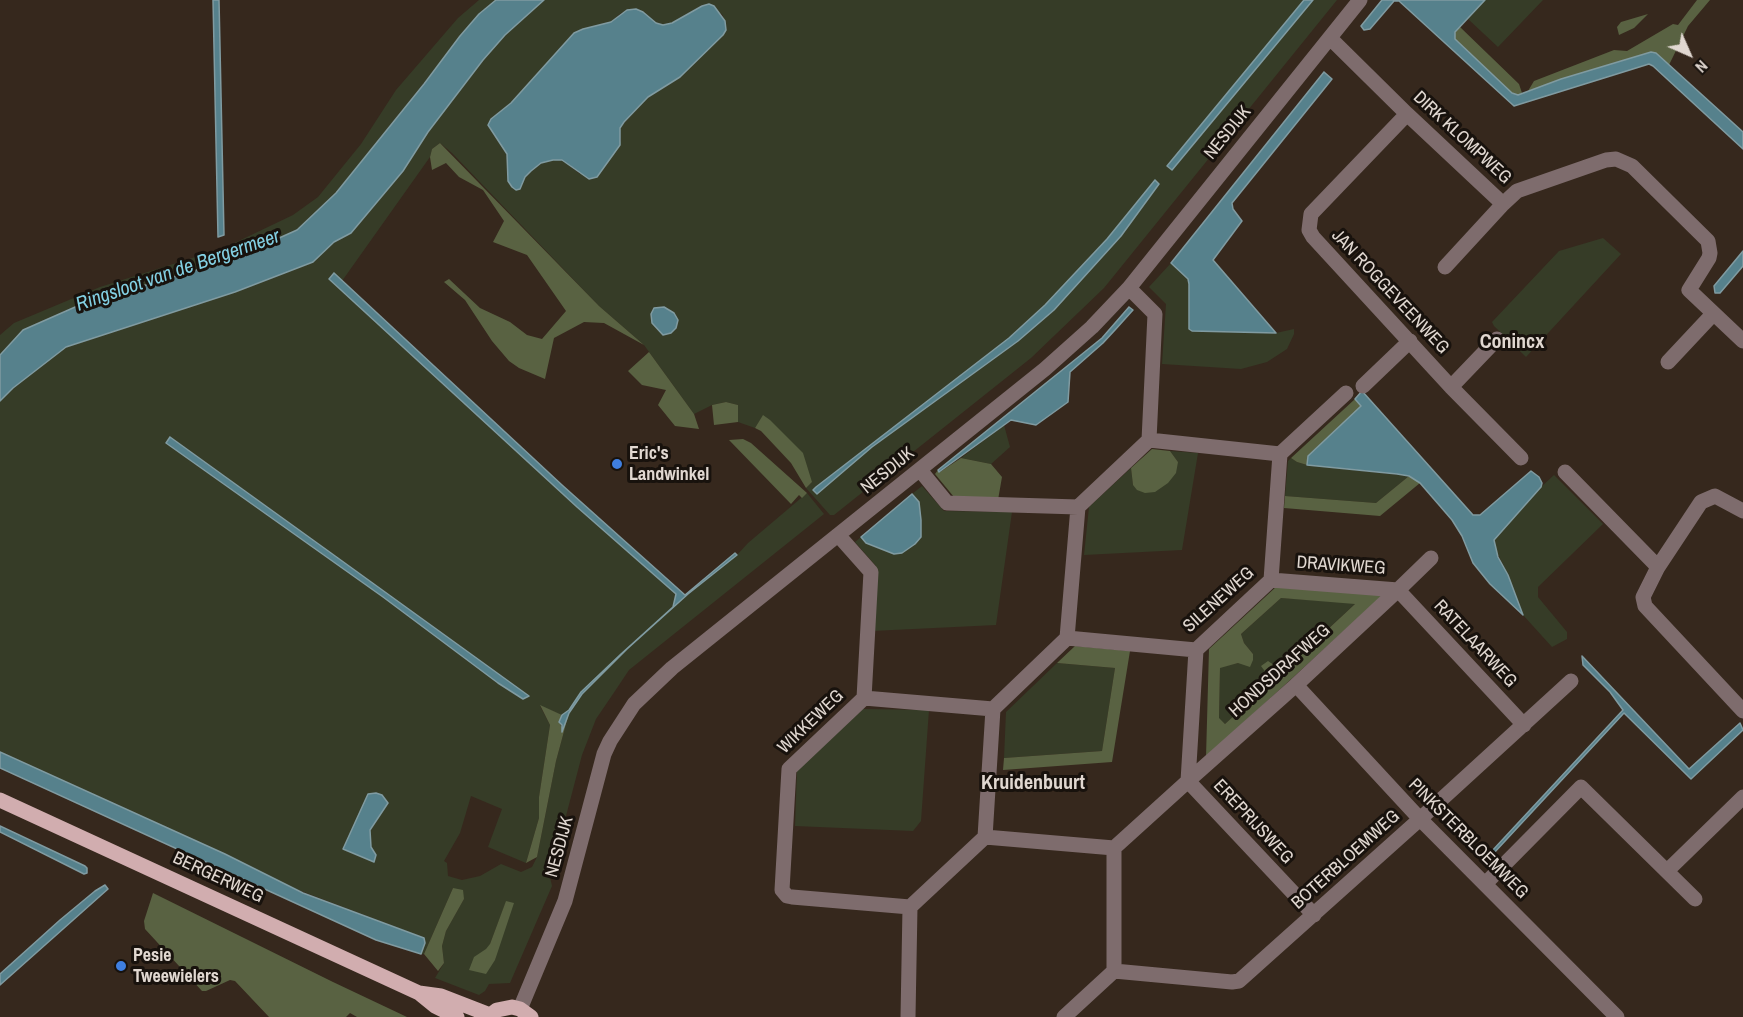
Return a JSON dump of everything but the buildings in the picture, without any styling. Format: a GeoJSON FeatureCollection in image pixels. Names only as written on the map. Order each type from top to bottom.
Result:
{"type":"FeatureCollection","features":[{"type":"Feature","properties":{"kind":"main road","name":"BERGERWEG"},"geometry":{"type":"LineString","coordinates":[[0,800],[419,993],[435,1006],[457,1017]]}},
{"type":"Feature","properties":{"kind":"main road","name":"BERGERWEG"},"geometry":{"type":"LineString","coordinates":[[419,993],[441,996],[489,1016]]}},
{"type":"Feature","properties":{"kind":"main road"},"geometry":{"type":"LineString","coordinates":[[489,1016],[504,1008],[525,1013]]}},
{"type":"Feature","properties":{"kind":"street","name":"NESDIJK"},"geometry":{"type":"LineString","coordinates":[[525,1013],[562,912],[604,754],[622,720],[634,704],[672,668],[839,536],[1052,363],[1092,327],[1129,288],[1360,0]]}},
{"type":"Feature","properties":{"kind":"street","name":"DIRK KLOMPWEG"},"geometry":{"type":"LineString","coordinates":[[1330,38],[1503,204],[1516,191],[1606,160],[1616,159],[1632,166],[1708,241],[1709,258],[1689,290],[1743,341]]}},
{"type":"Feature","properties":{"kind":"street","name":"JAN ROGGEVEENWEG"},"geometry":{"type":"LineString","coordinates":[[1407,114],[1311,214],[1309,230],[1452,387],[1521,458]]}},
{"type":"Feature","properties":{"kind":"street"},"geometry":{"type":"LineString","coordinates":[[1444,267],[1503,204]]}},
{"type":"Feature","properties":{"kind":"street"},"geometry":{"type":"LineString","coordinates":[[908,1017],[910,907],[985,837],[993,709],[1068,638],[1078,507],[1149,440],[1155,314],[1129,288]]}},
{"type":"Feature","properties":{"kind":"street"},"geometry":{"type":"LineString","coordinates":[[1668,362],[1713,314]]}},
{"type":"Feature","properties":{"kind":"street"},"geometry":{"type":"LineString","coordinates":[[1452,387],[1497,339]]}},
{"type":"Feature","properties":{"kind":"street"},"geometry":{"type":"LineString","coordinates":[[1363,386],[1410,341]]}},
{"type":"Feature","properties":{"kind":"street"},"geometry":{"type":"LineString","coordinates":[[1149,440],[1280,454],[1346,393]]}},
{"type":"Feature","properties":{"kind":"street","name":"SILENEWEG"},"geometry":{"type":"LineString","coordinates":[[1068,638],[1196,650],[1271,580],[1280,454]]}},
{"type":"Feature","properties":{"kind":"street"},"geometry":{"type":"LineString","coordinates":[[920,470],[947,503],[1078,507]]}},
{"type":"Feature","properties":{"kind":"street"},"geometry":{"type":"LineString","coordinates":[[1565,472],[1658,567]]}},
{"type":"Feature","properties":{"kind":"street"},"geometry":{"type":"LineString","coordinates":[[1743,511],[1715,496],[1701,502],[1643,592],[1645,606],[1743,711]]}},
{"type":"Feature","properties":{"kind":"street","name":"WIKKEWEG"},"geometry":{"type":"LineString","coordinates":[[839,536],[871,572],[864,698],[789,769],[782,890],[787,896],[792,897],[910,907]]}},
{"type":"Feature","properties":{"kind":"street","name":"DRAVIKWEG"},"geometry":{"type":"LineString","coordinates":[[1271,580],[1398,590],[1431,558]]}},
{"type":"Feature","properties":{"kind":"street","name":"HONDSDRAFWEG"},"geometry":{"type":"LineString","coordinates":[[1114,848],[1398,590]]}},
{"type":"Feature","properties":{"kind":"street","name":"RATELAARWEG"},"geometry":{"type":"LineString","coordinates":[[1398,590],[1524,725]]}},
{"type":"Feature","properties":{"kind":"street"},"geometry":{"type":"LineString","coordinates":[[1188,781],[1196,650]]}},
{"type":"Feature","properties":{"kind":"street","name":"BOTERBLOEMWEG"},"geometry":{"type":"LineString","coordinates":[[1114,971],[1239,981],[1571,681]]}},
{"type":"Feature","properties":{"kind":"street","name":"PINKSTERBLOEMWEG"},"geometry":{"type":"LineString","coordinates":[[1296,685],[1420,819],[1617,1017]]}},
{"type":"Feature","properties":{"kind":"street"},"geometry":{"type":"LineString","coordinates":[[864,698],[993,709]]}},
{"type":"Feature","properties":{"kind":"street","name":"EREPRIJSWEG"},"geometry":{"type":"LineString","coordinates":[[1188,781],[1314,915]]}},
{"type":"Feature","properties":{"kind":"street"},"geometry":{"type":"LineString","coordinates":[[1485,884],[1581,787],[1695,899]]}},
{"type":"Feature","properties":{"kind":"street"},"geometry":{"type":"LineString","coordinates":[[1667,871],[1743,797]]}},
{"type":"Feature","properties":{"kind":"street"},"geometry":{"type":"LineString","coordinates":[[985,837],[1114,848],[1114,971],[1064,1017]]}},
{"type":"Feature","properties":{"kind":"green space"},"geometry":{"type":"Polygon","coordinates":[[[479,0],[496,0],[479,14],[336,193],[297,230],[230,260],[64,311],[0,356],[0,335],[14,323],[100,287],[224,248],[293,215],[318,197],[361,144],[396,90],[458,18],[479,0]]]}},
{"type":"Feature","properties":{"kind":"green space"},"geometry":{"type":"Polygon","coordinates":[[[544,0],[1337,0],[1104,288],[1031,358],[834,515],[830,515],[806,488],[812,482],[763,416],[755,428],[738,422],[738,405],[726,402],[712,405],[694,414],[644,345],[599,306],[452,153],[440,143],[432,149],[430,157],[342,281],[334,273],[329,279],[577,507],[676,594],[673,607],[737,555],[807,493],[824,514],[629,670],[596,719],[582,755],[550,877],[552,886],[510,983],[489,984],[479,995],[435,978],[444,963],[442,946],[446,931],[464,899],[453,888],[424,954],[421,954],[425,943],[424,938],[288,886],[0,752],[0,401],[13,388],[66,347],[235,292],[313,262],[334,242],[351,233],[403,171],[428,132],[505,35],[544,0]],[[702,5],[672,23],[663,25],[656,23],[636,9],[621,13],[611,22],[574,33],[545,67],[488,125],[507,154],[508,181],[520,189],[525,177],[531,171],[541,163],[553,160],[562,160],[580,174],[621,141],[620,128],[648,97],[671,83],[726,30],[722,14],[702,5]],[[1155,180],[1107,239],[1045,305],[1009,338],[816,487],[817,493],[872,447],[1018,341],[1054,310],[1121,236],[1159,184],[1155,180]],[[170,437],[166,443],[383,597],[498,683],[523,699],[528,696],[170,437]],[[623,653],[581,692],[569,710],[562,715],[540,706],[550,725],[539,797],[539,818],[526,863],[488,847],[502,809],[471,796],[460,833],[444,861],[447,863],[448,876],[462,880],[480,876],[501,864],[521,872],[532,867],[537,857],[556,761],[569,713],[582,694],[623,653]],[[376,793],[343,849],[376,855],[371,847],[370,830],[388,803],[382,795],[376,793]],[[506,902],[490,944],[495,960],[506,902]]]}},
{"type":"Feature","properties":{"kind":"green space"},"geometry":{"type":"Polygon","coordinates":[[[1485,0],[1543,0],[1498,47],[1468,19],[1485,0]]]}},
{"type":"Feature","properties":{"kind":"green space"},"geometry":{"type":"Polygon","coordinates":[[[1697,0],[1710,0],[1688,26],[1669,65],[1656,53],[1651,52],[1528,91],[1534,81],[1614,50],[1627,51],[1673,24],[1678,25],[1697,0]]]}},
{"type":"Feature","properties":{"kind":"green space"},"geometry":{"type":"Polygon","coordinates":[[[1648,14],[1634,28],[1619,35],[1617,27],[1621,22],[1648,14]]]}},
{"type":"Feature","properties":{"kind":"green space"},"geometry":{"type":"Polygon","coordinates":[[[1460,27],[1519,84],[1522,93],[1518,95],[1512,93],[1455,39],[1455,32],[1460,27]]]}},
{"type":"Feature","properties":{"kind":"green space"},"geometry":{"type":"Polygon","coordinates":[[[440,143],[599,306],[644,345],[604,323],[584,322],[554,338],[545,379],[509,361],[492,341],[465,300],[444,282],[449,279],[480,308],[510,322],[527,335],[542,339],[566,311],[527,255],[493,242],[504,221],[483,190],[459,177],[446,163],[432,170],[430,157],[432,149],[440,143]]]}},
{"type":"Feature","properties":{"kind":"green space"},"geometry":{"type":"Polygon","coordinates":[[[1603,238],[1621,254],[1526,357],[1492,322],[1559,251],[1603,238]]]}},
{"type":"Feature","properties":{"kind":"green space"},"geometry":{"type":"Polygon","coordinates":[[[1171,263],[1188,279],[1192,331],[1276,333],[1294,329],[1287,349],[1267,362],[1241,369],[1162,364],[1166,304],[1149,287],[1171,263]]]}},
{"type":"Feature","properties":{"kind":"green space"},"geometry":{"type":"Polygon","coordinates":[[[649,352],[694,414],[699,429],[675,426],[658,405],[666,390],[642,385],[628,371],[649,352]]]}},
{"type":"Feature","properties":{"kind":"green space"},"geometry":{"type":"Polygon","coordinates":[[[1355,399],[1361,406],[1308,456],[1307,465],[1291,458],[1355,399]]]}},
{"type":"Feature","properties":{"kind":"green space"},"geometry":{"type":"Polygon","coordinates":[[[726,402],[738,405],[738,422],[714,425],[712,405],[726,402]]]}},
{"type":"Feature","properties":{"kind":"green space"},"geometry":{"type":"Polygon","coordinates":[[[763,415],[803,453],[812,482],[806,488],[791,463],[761,431],[755,428],[763,415]]]}},
{"type":"Feature","properties":{"kind":"green space"},"geometry":{"type":"Polygon","coordinates":[[[1004,425],[1010,447],[991,464],[961,458],[1004,425]]]}},
{"type":"Feature","properties":{"kind":"green space"},"geometry":{"type":"Polygon","coordinates":[[[743,439],[751,443],[807,493],[802,498],[799,495],[791,504],[729,440],[743,439]]]}},
{"type":"Feature","properties":{"kind":"green space"},"geometry":{"type":"Polygon","coordinates":[[[1152,449],[1170,451],[1178,462],[1176,473],[1168,483],[1155,492],[1145,493],[1137,490],[1133,485],[1131,468],[1152,449]]]}},
{"type":"Feature","properties":{"kind":"green space"},"geometry":{"type":"Polygon","coordinates":[[[1170,451],[1198,453],[1182,550],[1084,555],[1089,507],[1131,468],[1133,485],[1178,462],[1170,451]]]}},
{"type":"Feature","properties":{"kind":"green space"},"geometry":{"type":"Polygon","coordinates":[[[961,458],[991,464],[1002,477],[998,500],[954,497],[935,474],[938,470],[940,472],[961,458]]]}},
{"type":"Feature","properties":{"kind":"green space"},"geometry":{"type":"Polygon","coordinates":[[[1291,458],[1307,465],[1409,476],[1376,503],[1285,496],[1288,461],[1291,458]]]}},
{"type":"Feature","properties":{"kind":"green space"},"geometry":{"type":"Polygon","coordinates":[[[1554,475],[1603,524],[1538,587],[1538,597],[1567,632],[1567,639],[1552,647],[1523,615],[1494,546],[1494,540],[1554,475]]]}},
{"type":"Feature","properties":{"kind":"green space"},"geometry":{"type":"Polygon","coordinates":[[[1409,476],[1420,483],[1380,516],[1284,508],[1285,496],[1376,503],[1409,476]]]}},
{"type":"Feature","properties":{"kind":"green space"},"geometry":{"type":"Polygon","coordinates":[[[922,486],[944,511],[1012,512],[996,625],[872,631],[876,566],[855,542],[861,537],[866,543],[880,549],[921,530],[919,502],[912,494],[922,486]]]}},
{"type":"Feature","properties":{"kind":"green space"},"geometry":{"type":"Polygon","coordinates":[[[1277,586],[1383,595],[1206,757],[1209,649],[1277,586]],[[1281,598],[1241,634],[1244,643],[1253,654],[1250,667],[1238,663],[1220,668],[1219,718],[1225,724],[1272,681],[1261,666],[1268,661],[1283,671],[1355,604],[1281,598]]]}},
{"type":"Feature","properties":{"kind":"green space"},"geometry":{"type":"Polygon","coordinates":[[[1281,598],[1356,603],[1225,724],[1219,719],[1220,667],[1238,663],[1253,654],[1244,643],[1241,634],[1281,598]]]}},
{"type":"Feature","properties":{"kind":"green space"},"geometry":{"type":"Polygon","coordinates":[[[1075,646],[1130,651],[1112,762],[1003,770],[1004,758],[1102,751],[1115,668],[1057,663],[1075,646]]]}},
{"type":"Feature","properties":{"kind":"green space"},"geometry":{"type":"Polygon","coordinates":[[[1057,663],[1115,668],[1102,751],[1004,758],[1006,712],[1057,663]]]}},
{"type":"Feature","properties":{"kind":"green space"},"geometry":{"type":"Polygon","coordinates":[[[540,705],[562,715],[559,722],[563,729],[569,713],[556,761],[537,857],[526,863],[539,818],[539,797],[550,725],[540,705]]]}},
{"type":"Feature","properties":{"kind":"green space"},"geometry":{"type":"Polygon","coordinates":[[[863,709],[929,710],[921,821],[913,831],[795,826],[797,770],[863,709]]]}},
{"type":"Feature","properties":{"kind":"green space"},"geometry":{"type":"Polygon","coordinates":[[[453,888],[463,890],[464,899],[446,931],[442,946],[444,963],[438,971],[424,954],[453,888]]]}},
{"type":"Feature","properties":{"kind":"green space"},"geometry":{"type":"Polygon","coordinates":[[[153,893],[407,1017],[357,1017],[350,1013],[346,1017],[269,1017],[235,981],[230,980],[202,991],[145,929],[144,921],[153,893]]]}},
{"type":"Feature","properties":{"kind":"green space"},"geometry":{"type":"Polygon","coordinates":[[[506,901],[514,903],[495,960],[486,974],[469,970],[474,957],[490,944],[506,901]]]}},
{"type":"Feature","properties":{"kind":"water"},"geometry":{"type":"Polygon","coordinates":[[[213,0],[219,0],[224,235],[218,237],[213,0]]]}},
{"type":"Feature","properties":{"kind":"water"},"geometry":{"type":"Polygon","coordinates":[[[496,0],[544,0],[505,35],[483,60],[428,132],[403,171],[351,233],[334,242],[313,262],[235,292],[66,347],[13,388],[0,401],[0,355],[23,330],[82,304],[230,260],[297,230],[336,193],[460,36],[479,14],[496,0]]]}},
{"type":"Feature","properties":{"kind":"water"},"geometry":{"type":"Polygon","coordinates":[[[1304,0],[1313,0],[1172,170],[1167,166],[1304,0]]]}},
{"type":"Feature","properties":{"kind":"water"},"geometry":{"type":"Polygon","coordinates":[[[1382,0],[1485,0],[1455,32],[1455,39],[1512,93],[1518,95],[1561,79],[1651,52],[1656,53],[1743,132],[1743,149],[1649,64],[1514,106],[1399,1],[1394,1],[1370,29],[1364,30],[1361,26],[1382,0]]]}},
{"type":"Feature","properties":{"kind":"water"},"geometry":{"type":"Polygon","coordinates":[[[709,4],[714,6],[725,21],[726,30],[723,35],[680,77],[648,97],[624,122],[620,128],[620,145],[597,177],[589,179],[562,160],[553,160],[541,163],[531,171],[525,177],[520,189],[516,190],[512,187],[508,181],[507,154],[488,125],[491,119],[511,103],[574,33],[611,22],[627,10],[636,9],[656,23],[663,25],[672,23],[709,4]]]}},
{"type":"Feature","properties":{"kind":"water"},"geometry":{"type":"Polygon","coordinates":[[[1324,72],[1332,79],[1232,203],[1233,209],[1242,221],[1213,260],[1276,333],[1192,331],[1189,329],[1188,279],[1171,263],[1324,72]]]}},
{"type":"Feature","properties":{"kind":"water"},"geometry":{"type":"Polygon","coordinates":[[[1155,180],[1159,184],[1121,236],[1054,310],[1018,341],[872,447],[817,494],[813,490],[1009,338],[1045,305],[1107,239],[1155,180]]]}},
{"type":"Feature","properties":{"kind":"water"},"geometry":{"type":"Polygon","coordinates":[[[1743,251],[1743,266],[1720,293],[1715,293],[1714,286],[1743,251]]]}},
{"type":"Feature","properties":{"kind":"water"},"geometry":{"type":"Polygon","coordinates":[[[334,273],[562,485],[685,595],[735,553],[737,555],[688,594],[627,649],[582,694],[569,713],[562,732],[562,725],[559,722],[562,715],[569,710],[581,692],[621,654],[673,607],[676,594],[577,507],[329,279],[334,273]]]}},
{"type":"Feature","properties":{"kind":"water"},"geometry":{"type":"Polygon","coordinates":[[[664,307],[674,313],[678,320],[676,328],[671,333],[663,335],[652,323],[651,314],[654,308],[664,307]]]}},
{"type":"Feature","properties":{"kind":"water"},"geometry":{"type":"Polygon","coordinates":[[[1129,307],[1133,310],[1115,330],[1070,372],[1068,402],[1036,425],[1011,420],[939,472],[938,470],[1102,338],[1129,307]]]}},
{"type":"Feature","properties":{"kind":"water"},"geometry":{"type":"Polygon","coordinates":[[[1362,391],[1473,515],[1480,515],[1531,471],[1539,477],[1541,487],[1494,540],[1498,557],[1508,575],[1523,615],[1490,584],[1473,563],[1462,536],[1452,520],[1420,483],[1409,476],[1397,474],[1307,465],[1308,456],[1361,406],[1355,399],[1362,391]]]}},
{"type":"Feature","properties":{"kind":"water"},"geometry":{"type":"Polygon","coordinates":[[[170,437],[529,696],[523,699],[498,683],[383,597],[166,443],[170,437]]]}},
{"type":"Feature","properties":{"kind":"water"},"geometry":{"type":"Polygon","coordinates":[[[912,494],[919,502],[921,520],[921,537],[915,544],[902,553],[894,554],[866,543],[861,537],[912,494]]]}},
{"type":"Feature","properties":{"kind":"water"},"geometry":{"type":"Polygon","coordinates":[[[1582,656],[1689,769],[1740,723],[1743,730],[1691,779],[1624,713],[1493,854],[1491,852],[1623,710],[1610,692],[1583,665],[1582,656]]]}},
{"type":"Feature","properties":{"kind":"water"},"geometry":{"type":"Polygon","coordinates":[[[0,752],[225,854],[303,893],[424,938],[425,943],[421,954],[376,940],[0,768],[0,752]]]}},
{"type":"Feature","properties":{"kind":"water"},"geometry":{"type":"Polygon","coordinates":[[[368,794],[382,795],[388,803],[370,830],[371,847],[376,855],[374,862],[343,849],[368,794]]]}},
{"type":"Feature","properties":{"kind":"water"},"geometry":{"type":"Polygon","coordinates":[[[0,826],[85,866],[87,873],[84,874],[0,832],[0,826]]]}},
{"type":"Feature","properties":{"kind":"water"},"geometry":{"type":"Polygon","coordinates":[[[105,885],[108,889],[0,985],[0,974],[60,920],[105,885]]]}},
{"type":"Feature","properties":{"kind":"place","name":"Eric's Landwinkel"},"geometry":{"type":"Point","coordinates":[617,464]}},
{"type":"Feature","properties":{"kind":"place","name":"Pesie Tweewielers"},"geometry":{"type":"Point","coordinates":[121,966]}},
{"type":"Feature","properties":{"kind":"district","name":"Conincx"},"geometry":{"type":"Point","coordinates":[1512,343]}},
{"type":"Feature","properties":{"kind":"district","name":"Kruidenbuurt"},"geometry":{"type":"Point","coordinates":[1033,784]}},
{"type":"Feature","properties":{"kind":"water label","name":"Ringsloot van de Bergermeer"},"geometry":{"type":"Point","coordinates":[178,271]}}]}
